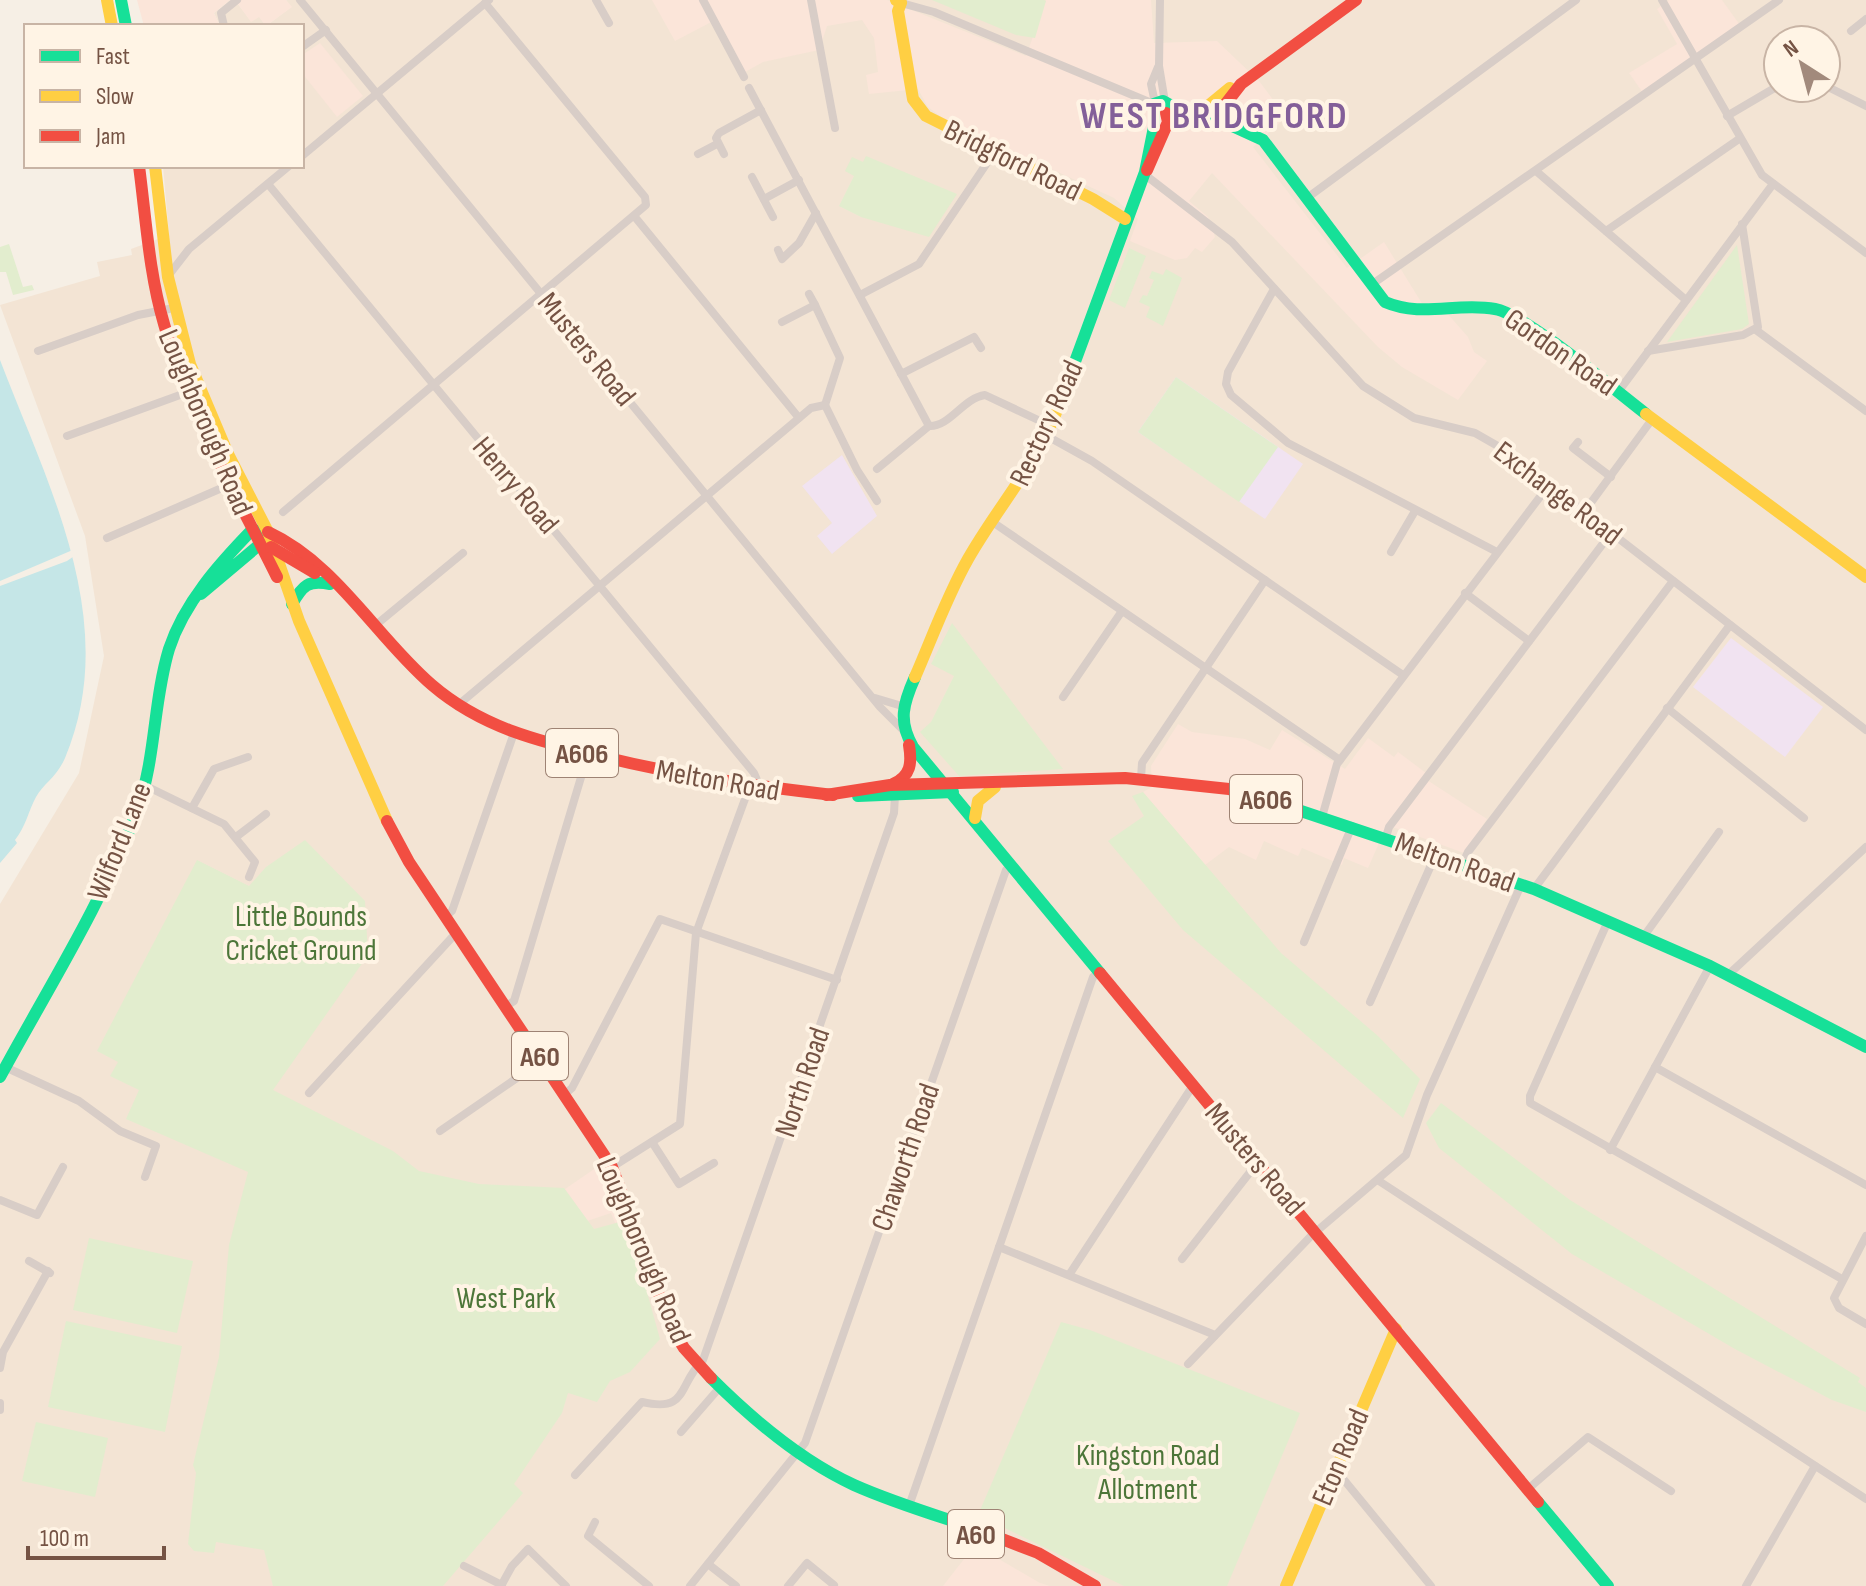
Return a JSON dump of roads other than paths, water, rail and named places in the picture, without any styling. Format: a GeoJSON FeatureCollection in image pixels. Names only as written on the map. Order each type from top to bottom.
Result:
{"type":"FeatureCollection","features":[{"type":"Feature","properties":{"kind":"main road"},"geometry":{"type":"LineString","coordinates":[[107,0],[112,24]]}},
{"type":"Feature","properties":{"kind":"main road"},"geometry":{"type":"LineString","coordinates":[[121,0],[126,24]]}},
{"type":"Feature","properties":{"kind":"main road"},"geometry":{"type":"LineString","coordinates":[[1192,116],[1356,0]]}},
{"type":"Feature","properties":{"kind":"main road","name":"Bridgford Road"},"geometry":{"type":"LineString","coordinates":[[898,1],[910,87],[918,108],[935,122],[1093,199],[1125,219]]}},
{"type":"Feature","properties":{"kind":"main road"},"geometry":{"type":"LineString","coordinates":[[1228,124],[1224,106],[1241,84]]}},
{"type":"Feature","properties":{"kind":"main road","name":"Gordon Road"},"geometry":{"type":"LineString","coordinates":[[1161,107],[1228,124],[1263,140],[1385,302],[1410,311],[1481,305],[1498,307],[1618,392],[1866,577]]}},
{"type":"Feature","properties":{"kind":"main road","name":"Rectory Road"},"geometry":{"type":"LineString","coordinates":[[902,706],[964,566],[994,523],[1049,431],[1144,173],[1161,107]]}},
{"type":"Feature","properties":{"kind":"main road","name":"Loughborough Road"},"geometry":{"type":"LineString","coordinates":[[139,168],[167,309],[194,390],[240,485],[268,532],[292,604],[385,818],[409,862],[612,1167],[632,1208],[667,1318],[698,1365],[799,1451],[841,1479],[1036,1561],[1082,1586]]}},
{"type":"Feature","properties":{"kind":"main road","name":"Loughborough Road"},"geometry":{"type":"LineString","coordinates":[[155,168],[168,277],[167,309]]}},
{"type":"Feature","properties":{"kind":"main road","name":"Loughborough Road"},"geometry":{"type":"LineString","coordinates":[[240,485],[252,530],[299,621]]}},
{"type":"Feature","properties":{"kind":"main road","name":"Loughborough Road"},"geometry":{"type":"LineString","coordinates":[[240,485],[294,544]]}},
{"type":"Feature","properties":{"kind":"main road"},"geometry":{"type":"LineString","coordinates":[[252,530],[268,532]]}},
{"type":"Feature","properties":{"kind":"main road","name":"Wilford Lane"},"geometry":{"type":"LineString","coordinates":[[2,1072],[110,871],[144,785],[169,650],[180,622],[207,581],[252,530]]}},
{"type":"Feature","properties":{"kind":"main road","name":"Wilford Lane"},"geometry":{"type":"LineString","coordinates":[[201,594],[259,545],[268,532]]}},
{"type":"Feature","properties":{"kind":"main road","name":"Melton Road"},"geometry":{"type":"LineString","coordinates":[[268,532],[294,544],[377,624],[408,662],[457,706],[514,733],[588,754],[754,788],[826,795],[1141,778],[1229,789],[1386,837],[1528,887],[1710,966],[1866,1047]]}},
{"type":"Feature","properties":{"kind":"main road","name":"Melton Road"},"geometry":{"type":"LineString","coordinates":[[259,545],[273,547],[334,585]]}},
{"type":"Feature","properties":{"kind":"main road"},"geometry":{"type":"LineString","coordinates":[[292,604],[303,585],[313,581],[334,585]]}},
{"type":"Feature","properties":{"kind":"main road"},"geometry":{"type":"LineString","coordinates":[[892,791],[905,780],[912,757],[902,706]]}},
{"type":"Feature","properties":{"kind":"main road","name":"Musters Road"},"geometry":{"type":"LineString","coordinates":[[906,734],[1608,1586]]}},
{"type":"Feature","properties":{"kind":"main road","name":"Melton Road"},"geometry":{"type":"LineString","coordinates":[[948,787],[1017,784]]}},
{"type":"Feature","properties":{"kind":"main road"},"geometry":{"type":"LineString","coordinates":[[975,818],[978,801],[995,787]]}},
{"type":"Feature","properties":{"kind":"main road","name":"Eton Road"},"geometry":{"type":"LineString","coordinates":[[1286,1586],[1396,1329]]}},
{"type":"Feature","properties":{"kind":"main road","name":"Loughborough Road"},"geometry":{"type":"LineString","coordinates":[[909,1506],[1010,1540],[1069,1568],[1095,1586]]}},
{"type":"Feature","properties":{"kind":"street"},"geometry":{"type":"LineString","coordinates":[[224,24],[221,13],[237,0]]}},
{"type":"Feature","properties":{"kind":"street","name":"Musters Road"},"geometry":{"type":"LineString","coordinates":[[300,0],[906,734]]}},
{"type":"Feature","properties":{"kind":"street"},"geometry":{"type":"LineString","coordinates":[[596,0],[609,23]]}},
{"type":"Feature","properties":{"kind":"street"},"geometry":{"type":"LineString","coordinates":[[703,0],[744,77]]}},
{"type":"Feature","properties":{"kind":"street"},"geometry":{"type":"LineString","coordinates":[[811,0],[835,128]]}},
{"type":"Feature","properties":{"kind":"street"},"geometry":{"type":"LineString","coordinates":[[1160,0],[1159,66],[1151,84],[1161,107]]}},
{"type":"Feature","properties":{"kind":"street"},"geometry":{"type":"LineString","coordinates":[[1307,198],[1576,0]]}},
{"type":"Feature","properties":{"kind":"street"},"geometry":{"type":"LineString","coordinates":[[1662,0],[1753,163],[1773,184],[1866,253]]}},
{"type":"Feature","properties":{"kind":"street"},"geometry":{"type":"LineString","coordinates":[[1370,286],[1696,61],[1779,0]]}},
{"type":"Feature","properties":{"kind":"street"},"geometry":{"type":"LineString","coordinates":[[898,1],[934,12],[1161,107]]}},
{"type":"Feature","properties":{"kind":"street"},"geometry":{"type":"LineString","coordinates":[[283,512],[646,205],[645,197],[487,2],[304,154]]}},
{"type":"Feature","properties":{"kind":"street"},"geometry":{"type":"LineString","coordinates":[[1851,31],[1866,20]]}},
{"type":"Feature","properties":{"kind":"street"},"geometry":{"type":"LineString","coordinates":[[304,46],[326,30]]}},
{"type":"Feature","properties":{"kind":"street"},"geometry":{"type":"LineString","coordinates":[[749,88],[929,426]]}},
{"type":"Feature","properties":{"kind":"street"},"geometry":{"type":"LineString","coordinates":[[1842,94],[1866,106]]}},
{"type":"Feature","properties":{"kind":"street"},"geometry":{"type":"LineString","coordinates":[[1727,116],[1762,95]]}},
{"type":"Feature","properties":{"kind":"street"},"geometry":{"type":"LineString","coordinates":[[724,154],[717,144],[719,133],[761,110]]}},
{"type":"Feature","properties":{"kind":"street"},"geometry":{"type":"LineString","coordinates":[[1606,231],[1739,139]]}},
{"type":"Feature","properties":{"kind":"street"},"geometry":{"type":"LineString","coordinates":[[698,154],[717,144]]}},
{"type":"Feature","properties":{"kind":"street"},"geometry":{"type":"LineString","coordinates":[[860,295],[919,264],[995,151]]}},
{"type":"Feature","properties":{"kind":"street"},"geometry":{"type":"LineString","coordinates":[[168,277],[189,249],[287,168]]}},
{"type":"Feature","properties":{"kind":"street"},"geometry":{"type":"LineString","coordinates":[[1536,171],[1686,300]]}},
{"type":"Feature","properties":{"kind":"street","name":"Exchange Road"},"geometry":{"type":"LineString","coordinates":[[1144,173],[1232,242],[1363,386],[1427,423],[1484,438],[1866,730]]}},
{"type":"Feature","properties":{"kind":"street"},"geometry":{"type":"LineString","coordinates":[[752,177],[773,217]]}},
{"type":"Feature","properties":{"kind":"street"},"geometry":{"type":"LineString","coordinates":[[764,199],[799,180]]}},
{"type":"Feature","properties":{"kind":"street","name":"Henry Road"},"geometry":{"type":"LineString","coordinates":[[268,184],[754,773],[754,788]]}},
{"type":"Feature","properties":{"kind":"street"},"geometry":{"type":"LineString","coordinates":[[1618,392],[1773,184]]}},
{"type":"Feature","properties":{"kind":"street"},"geometry":{"type":"LineString","coordinates":[[778,250],[782,259],[791,253],[816,213]]}},
{"type":"Feature","properties":{"kind":"street"},"geometry":{"type":"LineString","coordinates":[[635,217],[799,418]]}},
{"type":"Feature","properties":{"kind":"street"},"geometry":{"type":"LineString","coordinates":[[1742,224],[1759,321],[1756,330]]}},
{"type":"Feature","properties":{"kind":"street"},"geometry":{"type":"LineString","coordinates":[[162,237],[173,250],[189,249]]}},
{"type":"Feature","properties":{"kind":"street"},"geometry":{"type":"LineString","coordinates":[[1274,289],[1228,372],[1226,384],[1231,395],[1288,443],[1497,552]]}},
{"type":"Feature","properties":{"kind":"street"},"geometry":{"type":"LineString","coordinates":[[809,294],[840,358],[825,405],[857,470],[877,501]]}},
{"type":"Feature","properties":{"kind":"street"},"geometry":{"type":"LineString","coordinates":[[782,322],[815,305]]}},
{"type":"Feature","properties":{"kind":"street"},"geometry":{"type":"LineString","coordinates":[[38,351],[138,315],[167,309]]}},
{"type":"Feature","properties":{"kind":"street"},"geometry":{"type":"LineString","coordinates":[[1648,351],[1756,330],[1866,411]]}},
{"type":"Feature","properties":{"kind":"street"},"geometry":{"type":"LineString","coordinates":[[901,374],[974,337],[981,348]]}},
{"type":"Feature","properties":{"kind":"street"},"geometry":{"type":"LineString","coordinates":[[67,436],[194,390]]}},
{"type":"Feature","properties":{"kind":"street"},"geometry":{"type":"LineString","coordinates":[[877,469],[929,426],[937,426],[969,400],[985,395],[1049,431],[1403,675]]}},
{"type":"Feature","properties":{"kind":"street"},"geometry":{"type":"LineString","coordinates":[[457,706],[799,418],[814,406],[825,405]]}},
{"type":"Feature","properties":{"kind":"street"},"geometry":{"type":"LineString","coordinates":[[1584,512],[1653,418]]}},
{"type":"Feature","properties":{"kind":"street"},"geometry":{"type":"LineString","coordinates":[[1578,442],[1573,448],[1611,477]]}},
{"type":"Feature","properties":{"kind":"street"},"geometry":{"type":"LineString","coordinates":[[107,538],[240,485]]}},
{"type":"Feature","properties":{"kind":"street"},"geometry":{"type":"LineString","coordinates":[[1322,817],[1340,760],[1549,485]]}},
{"type":"Feature","properties":{"kind":"street"},"geometry":{"type":"LineString","coordinates":[[1391,552],[1415,511]]}},
{"type":"Feature","properties":{"kind":"street"},"geometry":{"type":"LineString","coordinates":[[994,523],[1340,760]]}},
{"type":"Feature","properties":{"kind":"street"},"geometry":{"type":"LineString","coordinates":[[1386,837],[1389,827],[1611,533]]}},
{"type":"Feature","properties":{"kind":"street"},"geometry":{"type":"LineString","coordinates":[[377,624],[463,553]]}},
{"type":"Feature","properties":{"kind":"street"},"geometry":{"type":"LineString","coordinates":[[1141,778],[1142,763],[1265,580]]}},
{"type":"Feature","properties":{"kind":"street"},"geometry":{"type":"LineString","coordinates":[[1463,863],[1468,852],[1673,581]]}},
{"type":"Feature","properties":{"kind":"street"},"geometry":{"type":"LineString","coordinates":[[1465,593],[1529,641]]}},
{"type":"Feature","properties":{"kind":"street"},"geometry":{"type":"LineString","coordinates":[[1063,697],[1122,611]]}},
{"type":"Feature","properties":{"kind":"street"},"geometry":{"type":"LineString","coordinates":[[1188,1364],[1315,1232],[1379,1181],[1406,1155],[1427,1095],[1528,887],[1730,625]]}},
{"type":"Feature","properties":{"kind":"street"},"geometry":{"type":"LineString","coordinates":[[874,697],[902,706]]}},
{"type":"Feature","properties":{"kind":"street"},"geometry":{"type":"LineString","coordinates":[[1667,708],[1804,818]]}},
{"type":"Feature","properties":{"kind":"street"},"geometry":{"type":"LineString","coordinates":[[446,916],[452,911],[514,733]]}},
{"type":"Feature","properties":{"kind":"street"},"geometry":{"type":"LineString","coordinates":[[506,1006],[514,1001],[588,754]]}},
{"type":"Feature","properties":{"kind":"street"},"geometry":{"type":"LineString","coordinates":[[192,808],[214,769],[248,757]]}},
{"type":"Feature","properties":{"kind":"street"},"geometry":{"type":"LineString","coordinates":[[144,785],[224,824],[255,862],[249,877]]}},
{"type":"Feature","properties":{"kind":"street"},"geometry":{"type":"LineString","coordinates":[[612,1167],[680,1124],[696,933],[754,788]]}},
{"type":"Feature","properties":{"kind":"street","name":"North Road"},"geometry":{"type":"LineString","coordinates":[[575,1475],[642,1402],[664,1407],[672,1405],[683,1392],[691,1372],[703,1360],[894,813],[892,791]]}},
{"type":"Feature","properties":{"kind":"street"},"geometry":{"type":"LineString","coordinates":[[236,837],[266,814]]}},
{"type":"Feature","properties":{"kind":"street"},"geometry":{"type":"LineString","coordinates":[[1304,942],[1352,826]]}},
{"type":"Feature","properties":{"kind":"street"},"geometry":{"type":"LineString","coordinates":[[1644,936],[1719,832]]}},
{"type":"Feature","properties":{"kind":"street"},"geometry":{"type":"LineString","coordinates":[[1728,975],[1864,853]]}},
{"type":"Feature","properties":{"kind":"street"},"geometry":{"type":"LineString","coordinates":[[1370,1002],[1436,854]]}},
{"type":"Feature","properties":{"kind":"street","name":"Chaworth Road"},"geometry":{"type":"LineString","coordinates":[[690,1586],[805,1443],[1006,870],[1012,864]]}},
{"type":"Feature","properties":{"kind":"street"},"geometry":{"type":"LineString","coordinates":[[565,1094],[572,1088],[660,919],[837,980]]}},
{"type":"Feature","properties":{"kind":"street"},"geometry":{"type":"LineString","coordinates":[[1608,921],[1530,1096],[1530,1103],[1842,1279]]}},
{"type":"Feature","properties":{"kind":"street"},"geometry":{"type":"LineString","coordinates":[[309,1093],[457,932]]}},
{"type":"Feature","properties":{"kind":"street"},"geometry":{"type":"LineString","coordinates":[[1610,1150],[1710,966]]}},
{"type":"Feature","properties":{"kind":"street"},"geometry":{"type":"LineString","coordinates":[[909,1506],[1093,977],[1101,972]]}},
{"type":"Feature","properties":{"kind":"street"},"geometry":{"type":"LineString","coordinates":[[440,1131],[543,1060]]}},
{"type":"Feature","properties":{"kind":"street"},"geometry":{"type":"LineString","coordinates":[[1655,1067],[1866,1185]]}},
{"type":"Feature","properties":{"kind":"street"},"geometry":{"type":"LineString","coordinates":[[2,1072],[79,1101],[120,1131],[156,1146],[145,1177]]}},
{"type":"Feature","properties":{"kind":"street"},"geometry":{"type":"LineString","coordinates":[[1069,1275],[1194,1084]]}},
{"type":"Feature","properties":{"kind":"street"},"geometry":{"type":"LineString","coordinates":[[652,1142],[679,1184],[714,1163]]}},
{"type":"Feature","properties":{"kind":"street"},"geometry":{"type":"LineString","coordinates":[[1182,1259],[1258,1162]]}},
{"type":"Feature","properties":{"kind":"street"},"geometry":{"type":"LineString","coordinates":[[0,1200],[37,1215],[63,1167]]}},
{"type":"Feature","properties":{"kind":"street"},"geometry":{"type":"LineString","coordinates":[[1379,1181],[1866,1499]]}},
{"type":"Feature","properties":{"kind":"street"},"geometry":{"type":"LineString","coordinates":[[1866,1236],[1834,1298],[1839,1308],[1866,1324]]}},
{"type":"Feature","properties":{"kind":"street"},"geometry":{"type":"LineString","coordinates":[[999,1247],[1215,1335]]}},
{"type":"Feature","properties":{"kind":"street"},"geometry":{"type":"LineString","coordinates":[[0,1368],[3,1352],[50,1273],[29,1261]]}},
{"type":"Feature","properties":{"kind":"street"},"geometry":{"type":"LineString","coordinates":[[681,1432],[721,1386]]}},
{"type":"Feature","properties":{"kind":"street"},"geometry":{"type":"LineString","coordinates":[[0,1403],[0,1410]]}},
{"type":"Feature","properties":{"kind":"street"},"geometry":{"type":"LineString","coordinates":[[1528,1489],[1588,1437],[1671,1491]]}},
{"type":"Feature","properties":{"kind":"street"},"geometry":{"type":"LineString","coordinates":[[1746,1586],[1815,1466]]}},
{"type":"Feature","properties":{"kind":"street"},"geometry":{"type":"LineString","coordinates":[[1333,1473],[1340,1475],[1431,1586]]}},
{"type":"Feature","properties":{"kind":"street"},"geometry":{"type":"LineString","coordinates":[[595,1522],[588,1536],[649,1586]]}},
{"type":"Feature","properties":{"kind":"street"},"geometry":{"type":"LineString","coordinates":[[519,1540],[566,1586]]}},
{"type":"Feature","properties":{"kind":"street"},"geometry":{"type":"LineString","coordinates":[[464,1566],[501,1585],[512,1566],[528,1549]]}},
{"type":"Feature","properties":{"kind":"street"},"geometry":{"type":"LineString","coordinates":[[788,1586],[807,1563],[834,1585]]}},
{"type":"Feature","properties":{"kind":"street"},"geometry":{"type":"LineString","coordinates":[[708,1564],[736,1586]]}},
{"type":"Feature","properties":{"kind":"water"},"geometry":{"type":"Polygon","coordinates":[[[0,360],[57,505],[72,555],[82,606],[86,656],[81,707],[65,758],[36,797],[15,840],[17,843],[0,863],[0,360]]]}},
{"type":"Feature","properties":{"kind":"district","name":"WEST BRIDGFORD"},"geometry":{"type":"Point","coordinates":[1214,115]}},
{"type":"Feature","properties":{"kind":"park label","name":"Little Bounds Cricket Ground"},"geometry":{"type":"Point","coordinates":[301,933]}},
{"type":"Feature","properties":{"kind":"park label","name":"West Park"},"geometry":{"type":"Point","coordinates":[506,1298]}},
{"type":"Feature","properties":{"kind":"park label","name":"Kingston Road Allotment"},"geometry":{"type":"Point","coordinates":[1148,1472]}}]}
